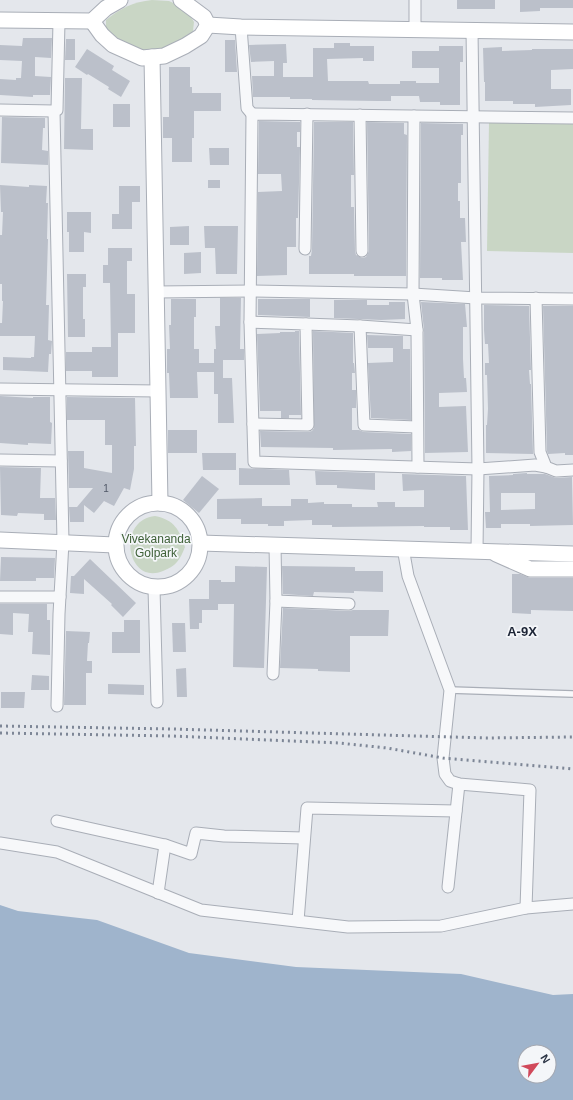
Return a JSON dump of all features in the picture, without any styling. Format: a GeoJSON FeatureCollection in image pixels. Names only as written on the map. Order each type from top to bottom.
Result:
{"type":"FeatureCollection","features":[{"type":"Feature","properties":{"kind":"street"},"geometry":{"type":"LineString","coordinates":[[0,20],[92,21],[106,8],[120,0]]}},
{"type":"Feature","properties":{"kind":"street"},"geometry":{"type":"LineString","coordinates":[[181,0],[204,17],[208,25]]}},
{"type":"Feature","properties":{"kind":"street"},"geometry":{"type":"LineString","coordinates":[[415,0],[415,29]]}},
{"type":"Feature","properties":{"kind":"street"},"geometry":{"type":"LineString","coordinates":[[57,706],[59,614],[63,542],[54,112],[57,110],[59,21]]}},
{"type":"Feature","properties":{"kind":"street"},"geometry":{"type":"LineString","coordinates":[[92,21],[102,35],[113,45],[142,58],[164,56],[185,46],[201,36],[208,25]]}},
{"type":"Feature","properties":{"kind":"street"},"geometry":{"type":"LineString","coordinates":[[208,25],[242,27],[573,32]]}},
{"type":"Feature","properties":{"kind":"street"},"geometry":{"type":"LineString","coordinates":[[242,27],[247,108],[252,114],[250,322],[254,462],[478,469],[535,465],[556,471],[573,470]]}},
{"type":"Feature","properties":{"kind":"street"},"geometry":{"type":"LineString","coordinates":[[472,30],[478,469],[483,551]]}},
{"type":"Feature","properties":{"kind":"street"},"geometry":{"type":"LineString","coordinates":[[152,57],[160,503]]}},
{"type":"Feature","properties":{"kind":"street"},"geometry":{"type":"LineString","coordinates":[[0,110],[54,112]]}},
{"type":"Feature","properties":{"kind":"street"},"geometry":{"type":"LineString","coordinates":[[252,114],[573,118]]}},
{"type":"Feature","properties":{"kind":"street"},"geometry":{"type":"LineString","coordinates":[[305,249],[307,114]]}},
{"type":"Feature","properties":{"kind":"street"},"geometry":{"type":"LineString","coordinates":[[360,115],[362,251]]}},
{"type":"Feature","properties":{"kind":"street"},"geometry":{"type":"LineString","coordinates":[[414,116],[413,294],[417,330],[418,467]]}},
{"type":"Feature","properties":{"kind":"street"},"geometry":{"type":"LineString","coordinates":[[156,292],[251,291],[413,294],[476,298],[573,299]]}},
{"type":"Feature","properties":{"kind":"street"},"geometry":{"type":"LineString","coordinates":[[536,298],[540,452],[546,467]]}},
{"type":"Feature","properties":{"kind":"street"},"geometry":{"type":"LineString","coordinates":[[250,322],[360,326],[417,330]]}},
{"type":"Feature","properties":{"kind":"street"},"geometry":{"type":"LineString","coordinates":[[253,424],[308,424],[306,324]]}},
{"type":"Feature","properties":{"kind":"street"},"geometry":{"type":"LineString","coordinates":[[360,326],[364,425],[417,427]]}},
{"type":"Feature","properties":{"kind":"street"},"geometry":{"type":"LineString","coordinates":[[0,389],[158,391]]}},
{"type":"Feature","properties":{"kind":"street"},"geometry":{"type":"LineString","coordinates":[[0,460],[61,461]]}},
{"type":"Feature","properties":{"kind":"street"},"geometry":{"type":"LineString","coordinates":[[160,503],[175,507],[187,515],[196,528],[200,542],[198,559],[195,566],[187,576],[170,586],[154,588],[139,583],[126,574],[118,560],[115,545],[119,528],[128,514],[143,505],[160,503]]}},
{"type":"Feature","properties":{"kind":"street"},"geometry":{"type":"LineString","coordinates":[[0,540],[115,545]]}},
{"type":"Feature","properties":{"kind":"street"},"geometry":{"type":"LineString","coordinates":[[200,542],[573,554]]}},
{"type":"Feature","properties":{"kind":"street"},"geometry":{"type":"LineString","coordinates":[[273,674],[276,601],[275,545]]}},
{"type":"Feature","properties":{"kind":"street"},"geometry":{"type":"LineString","coordinates":[[403,548],[408,576],[450,690],[443,758],[445,774],[450,781],[459,784],[530,790],[526,908]]}},
{"type":"Feature","properties":{"kind":"street"},"geometry":{"type":"LineString","coordinates":[[483,551],[530,569],[573,569]]}},
{"type":"Feature","properties":{"kind":"street"},"geometry":{"type":"LineString","coordinates":[[154,588],[157,702]]}},
{"type":"Feature","properties":{"kind":"street"},"geometry":{"type":"LineString","coordinates":[[0,597],[60,597]]}},
{"type":"Feature","properties":{"kind":"street"},"geometry":{"type":"LineString","coordinates":[[276,601],[349,604]]}},
{"type":"Feature","properties":{"kind":"street"},"geometry":{"type":"LineString","coordinates":[[448,887],[459,784]]}},
{"type":"Feature","properties":{"kind":"street"},"geometry":{"type":"LineString","coordinates":[[298,922],[306,808],[456,811]]}},
{"type":"Feature","properties":{"kind":"street"},"geometry":{"type":"LineString","coordinates":[[58,821],[165,845],[191,854],[196,833],[224,836],[304,838]]}},
{"type":"Feature","properties":{"kind":"street"},"geometry":{"type":"LineString","coordinates":[[0,843],[57,852],[201,910],[298,922],[348,927],[441,926],[526,908],[573,904]]}},
{"type":"Feature","properties":{"kind":"street"},"geometry":{"type":"LineString","coordinates":[[158,892],[165,845]]}},
{"type":"Feature","properties":{"kind":"lane"},"geometry":{"type":"LineString","coordinates":[[450,690],[573,694]]}},
{"type":"Feature","properties":{"kind":"green space"},"geometry":{"type":"Polygon","coordinates":[[[152,0],[169,1],[180,6],[189,14],[194,22],[193,31],[188,40],[174,48],[141,52],[126,47],[106,29],[106,20],[117,12],[133,4],[152,0]]]}},
{"type":"Feature","properties":{"kind":"green space"},"geometry":{"type":"Polygon","coordinates":[[[489,122],[573,124],[573,253],[487,251],[489,122]]]}},
{"type":"Feature","properties":{"kind":"green space","name":"Vivekananda Golpark"},"geometry":{"type":"Polygon","coordinates":[[[155,516],[172,523],[181,536],[185,547],[181,556],[174,565],[163,571],[151,573],[141,569],[134,561],[131,551],[131,539],[135,528],[143,520],[155,516]]]}},
{"type":"Feature","properties":{"kind":"water"},"geometry":{"type":"Polygon","coordinates":[[[0,905],[18,911],[97,920],[189,953],[296,967],[461,974],[553,995],[573,994],[573,1100],[0,1100],[0,905]]]}},
{"type":"Feature","properties":{"kind":"building"},"geometry":{"type":"Polygon","coordinates":[[[457,0],[495,0],[495,9],[457,9],[457,0]]]}},
{"type":"Feature","properties":{"kind":"building"},"geometry":{"type":"Polygon","coordinates":[[[520,0],[573,0],[573,8],[540,8],[540,11],[520,12],[520,0]]]}},
{"type":"Feature","properties":{"kind":"building"},"geometry":{"type":"Polygon","coordinates":[[[23,38],[52,38],[51,58],[35,57],[35,76],[51,77],[50,95],[33,95],[33,97],[0,95],[0,79],[16,80],[16,78],[21,78],[22,61],[0,60],[0,45],[22,46],[23,38]]]}},
{"type":"Feature","properties":{"kind":"building"},"geometry":{"type":"Polygon","coordinates":[[[66,39],[75,39],[75,60],[65,60],[66,39]]]}},
{"type":"Feature","properties":{"kind":"building"},"geometry":{"type":"Polygon","coordinates":[[[225,40],[235,40],[237,72],[225,72],[225,40]]]}},
{"type":"Feature","properties":{"kind":"building"},"geometry":{"type":"Polygon","coordinates":[[[334,43],[350,43],[350,46],[374,46],[374,61],[363,61],[363,58],[327,59],[328,81],[368,81],[369,84],[400,84],[400,81],[439,83],[439,68],[412,68],[412,51],[439,51],[439,46],[463,46],[463,62],[460,62],[460,105],[440,105],[440,102],[420,102],[419,96],[391,96],[391,101],[312,100],[290,99],[290,97],[253,97],[252,76],[274,76],[274,61],[251,62],[249,45],[286,44],[287,63],[283,63],[283,77],[313,77],[313,48],[334,48],[334,43]]]}},
{"type":"Feature","properties":{"kind":"building"},"geometry":{"type":"Polygon","coordinates":[[[502,47],[502,51],[573,49],[573,69],[551,70],[551,89],[571,89],[571,105],[535,107],[535,104],[513,104],[513,101],[485,101],[483,48],[502,47]]]}},
{"type":"Feature","properties":{"kind":"building"},"geometry":{"type":"Polygon","coordinates":[[[87,49],[114,66],[112,70],[130,81],[121,97],[108,89],[109,87],[75,67],[87,49]]]}},
{"type":"Feature","properties":{"kind":"building"},"geometry":{"type":"Polygon","coordinates":[[[169,67],[190,67],[190,87],[192,87],[192,93],[221,93],[221,111],[194,111],[192,162],[172,162],[172,138],[163,138],[163,117],[169,117],[169,67]]]}},
{"type":"Feature","properties":{"kind":"building"},"geometry":{"type":"Polygon","coordinates":[[[65,78],[82,78],[81,129],[93,129],[93,150],[64,149],[65,78]]]}},
{"type":"Feature","properties":{"kind":"building"},"geometry":{"type":"Polygon","coordinates":[[[113,104],[130,104],[130,127],[113,127],[113,104]]]}},
{"type":"Feature","properties":{"kind":"building"},"geometry":{"type":"Polygon","coordinates":[[[2,117],[45,118],[42,150],[48,151],[48,165],[1,163],[2,117]]]}},
{"type":"Feature","properties":{"kind":"building"},"geometry":{"type":"Polygon","coordinates":[[[259,121],[300,122],[300,132],[297,132],[297,147],[300,147],[296,247],[287,247],[287,275],[257,276],[258,192],[282,191],[281,174],[258,174],[259,121]]]}},
{"type":"Feature","properties":{"kind":"building"},"geometry":{"type":"Polygon","coordinates":[[[314,122],[353,122],[354,175],[351,175],[351,207],[354,207],[355,251],[356,255],[362,258],[366,257],[369,251],[367,122],[404,123],[404,134],[407,135],[406,276],[309,274],[309,256],[311,256],[312,249],[314,122]]]}},
{"type":"Feature","properties":{"kind":"building"},"geometry":{"type":"Polygon","coordinates":[[[421,123],[463,124],[463,135],[461,135],[461,183],[458,183],[458,201],[460,201],[460,218],[465,218],[466,242],[461,242],[463,280],[420,278],[421,123]]]}},
{"type":"Feature","properties":{"kind":"building"},"geometry":{"type":"Polygon","coordinates":[[[209,148],[229,148],[229,165],[210,165],[209,148]]]}},
{"type":"Feature","properties":{"kind":"building"},"geometry":{"type":"Polygon","coordinates":[[[208,180],[220,180],[220,188],[208,188],[208,180]]]}},
{"type":"Feature","properties":{"kind":"building"},"geometry":{"type":"Polygon","coordinates":[[[0,185],[29,187],[29,185],[47,186],[46,203],[48,203],[48,239],[46,305],[49,305],[48,340],[52,341],[51,354],[49,354],[48,372],[3,370],[3,357],[34,357],[35,336],[0,336],[3,301],[2,284],[0,284],[0,235],[2,235],[3,212],[1,212],[0,185]]]}},
{"type":"Feature","properties":{"kind":"building"},"geometry":{"type":"Polygon","coordinates":[[[119,186],[140,186],[140,202],[132,202],[132,229],[112,229],[112,214],[119,214],[119,186]]]}},
{"type":"Feature","properties":{"kind":"building"},"geometry":{"type":"Polygon","coordinates":[[[67,212],[91,212],[91,233],[84,232],[84,252],[69,252],[67,212]]]}},
{"type":"Feature","properties":{"kind":"building"},"geometry":{"type":"Polygon","coordinates":[[[189,226],[189,245],[170,245],[170,227],[189,226]]]}},
{"type":"Feature","properties":{"kind":"building"},"geometry":{"type":"Polygon","coordinates":[[[204,226],[238,226],[237,274],[216,274],[215,248],[205,248],[204,226]]]}},
{"type":"Feature","properties":{"kind":"building"},"geometry":{"type":"Polygon","coordinates":[[[108,248],[132,248],[132,261],[127,261],[127,294],[135,294],[135,333],[118,333],[118,377],[92,377],[92,371],[66,371],[66,352],[92,352],[92,347],[111,347],[110,283],[103,283],[103,265],[108,265],[108,248]]]}},
{"type":"Feature","properties":{"kind":"building"},"geometry":{"type":"Polygon","coordinates":[[[201,252],[201,273],[184,274],[184,253],[201,252]]]}},
{"type":"Feature","properties":{"kind":"building"},"geometry":{"type":"Polygon","coordinates":[[[67,274],[86,274],[86,287],[83,287],[83,319],[85,319],[85,337],[68,337],[67,274]]]}},
{"type":"Feature","properties":{"kind":"building"},"geometry":{"type":"Polygon","coordinates":[[[220,298],[241,298],[240,349],[244,349],[244,360],[223,360],[223,378],[232,378],[234,423],[218,423],[218,394],[214,394],[214,372],[197,372],[198,398],[170,398],[169,373],[167,373],[167,349],[170,349],[169,325],[171,325],[171,299],[196,299],[196,317],[194,317],[194,349],[199,349],[199,363],[214,363],[214,349],[216,349],[215,326],[220,326],[220,298]]]}},
{"type":"Feature","properties":{"kind":"building"},"geometry":{"type":"Polygon","coordinates":[[[258,299],[310,299],[310,317],[258,315],[258,299]]]}},
{"type":"Feature","properties":{"kind":"building"},"geometry":{"type":"Polygon","coordinates":[[[334,300],[367,300],[367,305],[389,305],[389,302],[405,302],[405,319],[381,320],[334,318],[334,300]]]}},
{"type":"Feature","properties":{"kind":"building"},"geometry":{"type":"Polygon","coordinates":[[[421,302],[465,304],[467,327],[463,327],[463,359],[464,378],[466,378],[467,392],[439,393],[439,407],[466,406],[468,452],[425,453],[424,330],[421,302]]]}},
{"type":"Feature","properties":{"kind":"building"},"geometry":{"type":"Polygon","coordinates":[[[484,305],[529,306],[531,370],[529,370],[531,384],[533,454],[486,453],[486,425],[488,409],[487,375],[485,375],[485,363],[489,363],[488,344],[485,344],[484,305]]]}},
{"type":"Feature","properties":{"kind":"building"},"geometry":{"type":"Polygon","coordinates":[[[543,306],[573,306],[573,455],[565,455],[565,453],[548,454],[547,451],[543,306]]]}},
{"type":"Feature","properties":{"kind":"building"},"geometry":{"type":"Polygon","coordinates":[[[299,331],[301,415],[289,415],[289,418],[281,418],[281,411],[260,411],[257,334],[299,331]]]}},
{"type":"Feature","properties":{"kind":"building"},"geometry":{"type":"Polygon","coordinates":[[[313,331],[353,333],[353,363],[355,373],[352,373],[352,390],[356,390],[356,408],[352,408],[352,430],[411,434],[411,451],[392,452],[392,449],[333,450],[333,448],[261,447],[260,431],[308,432],[312,431],[314,428],[313,331]]]}},
{"type":"Feature","properties":{"kind":"building"},"geometry":{"type":"Polygon","coordinates":[[[367,335],[403,336],[403,349],[410,349],[411,420],[371,418],[368,363],[393,362],[393,348],[368,348],[367,335]]]}},
{"type":"Feature","properties":{"kind":"building"},"geometry":{"type":"Polygon","coordinates":[[[0,396],[33,398],[50,397],[50,422],[52,423],[51,444],[28,443],[28,445],[0,443],[0,396]]]}},
{"type":"Feature","properties":{"kind":"building"},"geometry":{"type":"Polygon","coordinates":[[[67,397],[135,398],[136,446],[134,446],[134,469],[130,490],[124,488],[114,506],[104,501],[94,513],[84,505],[84,522],[70,522],[69,507],[77,507],[93,488],[69,488],[68,451],[84,451],[84,468],[112,473],[112,445],[105,445],[105,420],[67,420],[67,397]]]}},
{"type":"Feature","properties":{"kind":"building"},"geometry":{"type":"Polygon","coordinates":[[[168,430],[197,430],[197,453],[168,453],[168,430]]]}},
{"type":"Feature","properties":{"kind":"building"},"geometry":{"type":"Polygon","coordinates":[[[202,453],[236,453],[236,470],[203,470],[202,453]]]}},
{"type":"Feature","properties":{"kind":"building"},"geometry":{"type":"Polygon","coordinates":[[[0,467],[41,468],[40,498],[55,498],[56,520],[44,520],[44,514],[18,513],[17,516],[1,515],[0,467]]]}},
{"type":"Feature","properties":{"kind":"building"},"geometry":{"type":"Polygon","coordinates":[[[239,468],[289,470],[290,485],[239,485],[239,468]]]}},
{"type":"Feature","properties":{"kind":"building"},"geometry":{"type":"Polygon","coordinates":[[[315,471],[375,473],[375,490],[337,488],[337,485],[316,485],[315,471]]]}},
{"type":"Feature","properties":{"kind":"building"},"geometry":{"type":"Polygon","coordinates":[[[402,474],[466,476],[468,530],[450,530],[450,527],[424,526],[332,527],[332,525],[312,525],[312,520],[284,521],[284,526],[268,526],[268,524],[241,524],[241,519],[217,519],[217,499],[262,498],[262,506],[291,506],[291,499],[308,499],[308,503],[324,502],[324,504],[352,504],[352,507],[378,507],[377,502],[395,502],[395,507],[424,507],[424,490],[403,491],[402,474]]]}},
{"type":"Feature","properties":{"kind":"building"},"geometry":{"type":"Polygon","coordinates":[[[545,474],[556,478],[572,477],[573,525],[530,526],[530,524],[501,524],[501,528],[486,528],[485,512],[490,512],[489,476],[545,474]],[[501,493],[501,510],[535,509],[535,493],[501,493]]]}},
{"type":"Feature","properties":{"kind":"building"},"geometry":{"type":"Polygon","coordinates":[[[202,476],[219,489],[199,513],[183,500],[202,476]]]}},
{"type":"Feature","properties":{"kind":"building"},"geometry":{"type":"Polygon","coordinates":[[[1,557],[55,558],[54,578],[36,578],[36,581],[0,581],[1,557]]]}},
{"type":"Feature","properties":{"kind":"building"},"geometry":{"type":"Polygon","coordinates":[[[90,559],[136,603],[123,617],[111,605],[112,604],[84,579],[84,594],[70,593],[71,576],[74,576],[90,559]]]}},
{"type":"Feature","properties":{"kind":"building"},"geometry":{"type":"Polygon","coordinates":[[[235,566],[267,567],[264,668],[233,667],[234,604],[218,604],[218,610],[202,610],[202,623],[199,623],[199,629],[190,629],[189,599],[209,599],[209,580],[235,582],[235,566]]]}},
{"type":"Feature","properties":{"kind":"building"},"geometry":{"type":"Polygon","coordinates":[[[282,566],[355,567],[355,571],[383,571],[383,592],[314,592],[313,596],[283,594],[282,566]]]}},
{"type":"Feature","properties":{"kind":"building"},"geometry":{"type":"Polygon","coordinates":[[[512,574],[520,574],[530,578],[573,578],[573,611],[531,610],[531,614],[512,613],[512,574]]]}},
{"type":"Feature","properties":{"kind":"building"},"geometry":{"type":"Polygon","coordinates":[[[0,604],[47,604],[47,620],[50,620],[50,655],[32,654],[33,632],[28,632],[29,614],[13,613],[13,635],[0,634],[0,604]]]}},
{"type":"Feature","properties":{"kind":"building"},"geometry":{"type":"Polygon","coordinates":[[[283,608],[349,611],[389,610],[388,636],[350,636],[350,672],[280,668],[283,608]]]}},
{"type":"Feature","properties":{"kind":"building"},"geometry":{"type":"Polygon","coordinates":[[[124,620],[140,620],[140,653],[112,653],[112,632],[124,632],[124,620]]]}},
{"type":"Feature","properties":{"kind":"building"},"geometry":{"type":"Polygon","coordinates":[[[172,623],[185,623],[186,652],[173,652],[172,623]]]}},
{"type":"Feature","properties":{"kind":"building"},"geometry":{"type":"Polygon","coordinates":[[[66,631],[90,632],[87,661],[92,661],[92,673],[86,673],[86,705],[64,705],[66,631]]]}},
{"type":"Feature","properties":{"kind":"building"},"geometry":{"type":"Polygon","coordinates":[[[186,668],[187,697],[177,697],[176,669],[186,668]]]}},
{"type":"Feature","properties":{"kind":"building"},"geometry":{"type":"Polygon","coordinates":[[[32,675],[49,676],[49,690],[31,690],[32,675]]]}},
{"type":"Feature","properties":{"kind":"building"},"geometry":{"type":"Polygon","coordinates":[[[108,684],[144,685],[144,695],[108,694],[108,684]]]}},
{"type":"Feature","properties":{"kind":"building"},"geometry":{"type":"Polygon","coordinates":[[[1,692],[25,692],[24,708],[1,708],[1,692]]]}},
{"type":"Feature","properties":{"kind":"railway"},"geometry":{"type":"LineString","coordinates":[[0,726],[172,729],[487,738],[573,737]]}},
{"type":"Feature","properties":{"kind":"railway"},"geometry":{"type":"LineString","coordinates":[[0,733],[172,736],[339,743],[387,748],[443,758],[573,769]]}},
{"type":"Feature","properties":{"kind":"district","name":"A-9X"},"geometry":{"type":"Point","coordinates":[522,631]}}]}
